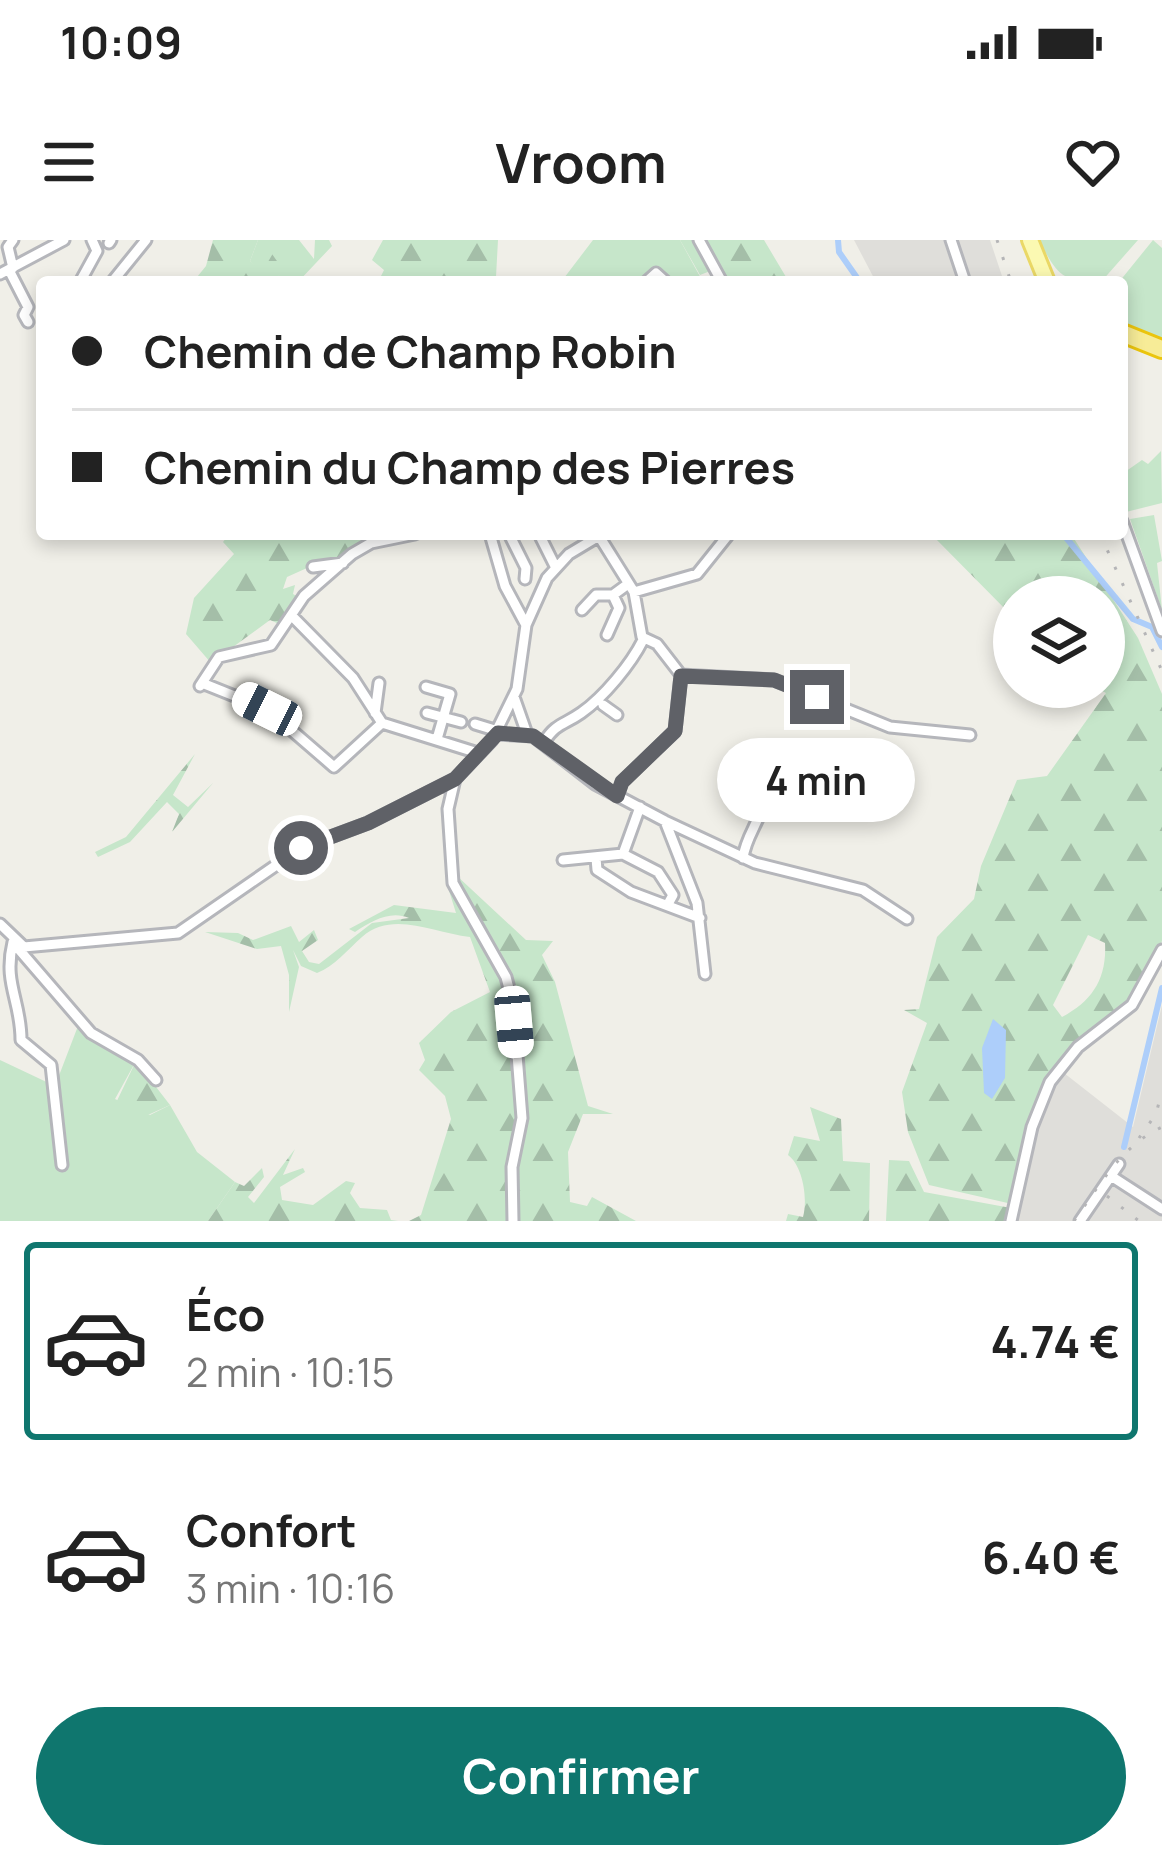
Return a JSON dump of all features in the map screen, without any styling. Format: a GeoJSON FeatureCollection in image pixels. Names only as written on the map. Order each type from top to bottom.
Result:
{"type":"FeatureCollection","features":[{"type":"Feature","properties":{"kind":"highway"},"geometry":{"type":"LineString","coordinates":[[1128,333],[1159,348]]}},
{"type":"Feature","properties":{"kind":"main road"},"geometry":{"type":"LineString","coordinates":[[1032,244],[1043,276]]}},
{"type":"Feature","properties":{"kind":"street"},"geometry":{"type":"LineString","coordinates":[[13,240],[5,271],[28,307],[24,314],[28,322]]}},
{"type":"Feature","properties":{"kind":"street"},"geometry":{"type":"LineString","coordinates":[[5,271],[64,240]]}},
{"type":"Feature","properties":{"kind":"street"},"geometry":{"type":"LineString","coordinates":[[83,276],[97,251],[92,240]]}},
{"type":"Feature","properties":{"kind":"street"},"geometry":{"type":"LineString","coordinates":[[117,276],[146,240]]}},
{"type":"Feature","properties":{"kind":"street"},"geometry":{"type":"LineString","coordinates":[[699,240],[719,276]]}},
{"type":"Feature","properties":{"kind":"street"},"geometry":{"type":"LineString","coordinates":[[951,240],[963,276]]}},
{"type":"Feature","properties":{"kind":"street"},"geometry":{"type":"LineString","coordinates":[[1128,538],[1162,631]]}},
{"type":"Feature","properties":{"kind":"street"},"geometry":{"type":"LineString","coordinates":[[379,683],[379,718],[334,767],[267,709],[201,685],[219,658],[271,645],[304,596],[364,546],[390,540]]}},
{"type":"Feature","properties":{"kind":"street"},"geometry":{"type":"LineString","coordinates":[[492,540],[505,586],[526,625]]}},
{"type":"Feature","properties":{"kind":"street"},"geometry":{"type":"LineString","coordinates":[[512,540],[526,568],[525,579]]}},
{"type":"Feature","properties":{"kind":"street"},"geometry":{"type":"LineString","coordinates":[[545,540],[556,568]]}},
{"type":"Feature","properties":{"kind":"street"},"geometry":{"type":"LineString","coordinates":[[14,943],[78,945],[190,926],[301,848],[368,823],[455,779],[497,732],[515,693],[526,625],[556,568],[592,540]]}},
{"type":"Feature","properties":{"kind":"street"},"geometry":{"type":"LineString","coordinates":[[544,742],[557,723],[580,714],[631,667],[644,640],[631,588],[602,540]]}},
{"type":"Feature","properties":{"kind":"street"},"geometry":{"type":"LineString","coordinates":[[582,610],[596,595],[614,595],[697,574],[724,540]]}},
{"type":"Feature","properties":{"kind":"street"},"geometry":{"type":"LineString","coordinates":[[313,567],[343,563]]}},
{"type":"Feature","properties":{"kind":"street"},"geometry":{"type":"LineString","coordinates":[[607,634],[619,608],[614,595]]}},
{"type":"Feature","properties":{"kind":"street"},"geometry":{"type":"LineString","coordinates":[[292,616],[358,685],[379,718],[478,753]]}},
{"type":"Feature","properties":{"kind":"street"},"geometry":{"type":"LineString","coordinates":[[617,796],[622,782],[675,731],[681,676],[657,644],[644,640]]}},
{"type":"Feature","properties":{"kind":"street"},"geometry":{"type":"LineString","coordinates":[[681,676],[774,680],[890,727],[970,735]]}},
{"type":"Feature","properties":{"kind":"street"},"geometry":{"type":"LineString","coordinates":[[426,687],[453,690],[437,740]]}},
{"type":"Feature","properties":{"kind":"street"},"geometry":{"type":"LineString","coordinates":[[515,693],[527,734]]}},
{"type":"Feature","properties":{"kind":"street"},"geometry":{"type":"LineString","coordinates":[[603,705],[617,716]]}},
{"type":"Feature","properties":{"kind":"street"},"geometry":{"type":"LineString","coordinates":[[427,713],[461,722]]}},
{"type":"Feature","properties":{"kind":"street"},"geometry":{"type":"LineString","coordinates":[[475,724],[497,732],[527,734],[617,796],[664,821],[743,858],[863,890],[907,919]]}},
{"type":"Feature","properties":{"kind":"street"},"geometry":{"type":"LineString","coordinates":[[455,779],[448,809],[453,883],[506,977],[513,1004],[522,1118],[512,1167],[513,1221]]}},
{"type":"Feature","properties":{"kind":"street"},"geometry":{"type":"LineString","coordinates":[[743,858],[747,832],[761,814],[762,803]]}},
{"type":"Feature","properties":{"kind":"street"},"geometry":{"type":"LineString","coordinates":[[623,854],[640,807]]}},
{"type":"Feature","properties":{"kind":"street"},"geometry":{"type":"LineString","coordinates":[[664,821],[700,918],[705,974]]}},
{"type":"Feature","properties":{"kind":"street"},"geometry":{"type":"LineString","coordinates":[[562,860],[623,854],[664,878],[673,895],[668,904]]}},
{"type":"Feature","properties":{"kind":"street"},"geometry":{"type":"LineString","coordinates":[[596,858],[597,870],[615,884],[700,918]]}},
{"type":"Feature","properties":{"kind":"street"},"geometry":{"type":"LineString","coordinates":[[0,924],[91,1033],[138,1060],[156,1080]]}},
{"type":"Feature","properties":{"kind":"street"},"geometry":{"type":"LineString","coordinates":[[14,943],[6,978],[22,1011],[23,1045],[51,1066],[62,1165]]}},
{"type":"Feature","properties":{"kind":"street"},"geometry":{"type":"LineString","coordinates":[[1011,1221],[1032,1127],[1050,1082],[1078,1047],[1132,1005],[1162,950]]}},
{"type":"Feature","properties":{"kind":"street"},"geometry":{"type":"LineString","coordinates":[[1080,1221],[1119,1164]]}},
{"type":"Feature","properties":{"kind":"street"},"geometry":{"type":"LineString","coordinates":[[1112,1176],[1162,1210]]}},
{"type":"Feature","properties":{"kind":"shaded area"},"geometry":{"type":"Polygon","coordinates":[[[854,240],[990,240],[1002,276],[873,276],[854,240]]]}},
{"type":"Feature","properties":{"kind":"shaded area"},"geometry":{"type":"Polygon","coordinates":[[[1162,1005],[1162,1221],[1017,1221],[1037,1122],[1057,1077],[1064,1073],[1133,1127],[1162,1005]]]}},
{"type":"Feature","properties":{"kind":"green space"},"geometry":{"type":"Polygon","coordinates":[[[213,240],[258,240],[250,261],[257,267],[272,254],[284,271],[279,276],[198,276],[206,266],[213,240]]]}},
{"type":"Feature","properties":{"kind":"green space"},"geometry":{"type":"Polygon","coordinates":[[[258,240],[299,240],[314,259],[315,240],[329,240],[332,246],[304,276],[278,276],[283,271],[256,268],[250,261],[258,240]]]}},
{"type":"Feature","properties":{"kind":"green space"},"geometry":{"type":"Polygon","coordinates":[[[383,240],[498,240],[496,276],[381,276],[384,270],[372,260],[383,240]]]}},
{"type":"Feature","properties":{"kind":"green space"},"geometry":{"type":"Polygon","coordinates":[[[593,240],[680,240],[700,276],[566,276],[593,240]]]}},
{"type":"Feature","properties":{"kind":"green space"},"geometry":{"type":"Polygon","coordinates":[[[680,240],[764,240],[785,276],[721,276],[718,268],[700,275],[680,240]]]}},
{"type":"Feature","properties":{"kind":"green space"},"geometry":{"type":"Polygon","coordinates":[[[1039,240],[1138,240],[1106,276],[1066,276],[1039,240]]]}},
{"type":"Feature","properties":{"kind":"green space"},"geometry":{"type":"Polygon","coordinates":[[[1153,240],[1162,248],[1162,345],[1128,326],[1128,276],[1124,276],[1153,240]]]}},
{"type":"Feature","properties":{"kind":"green space"},"geometry":{"type":"Polygon","coordinates":[[[1161,451],[1162,503],[1128,512],[1128,470],[1142,460],[1148,464],[1161,451]]]}},
{"type":"Feature","properties":{"kind":"green space"},"geometry":{"type":"Polygon","coordinates":[[[1154,515],[1162,561],[1157,563],[1162,610],[1130,519],[1154,515]]]}},
{"type":"Feature","properties":{"kind":"green space"},"geometry":{"type":"Polygon","coordinates":[[[389,540],[364,546],[330,570],[307,568],[287,577],[283,589],[295,585],[293,594],[300,598],[291,616],[279,624],[270,620],[211,663],[186,634],[194,598],[234,554],[223,542],[389,540]]]}},
{"type":"Feature","properties":{"kind":"green space"},"geometry":{"type":"Polygon","coordinates":[[[937,540],[1075,540],[1098,576],[993,576],[993,597],[937,540]]]}},
{"type":"Feature","properties":{"kind":"green space"},"geometry":{"type":"Polygon","coordinates":[[[1125,618],[1162,694],[1162,941],[1131,1003],[1099,1024],[1064,1061],[1037,1101],[1012,1204],[929,1185],[908,1132],[902,1092],[927,1023],[904,1010],[919,1009],[937,937],[974,899],[981,866],[1017,780],[1047,776],[1095,708],[1125,708],[1125,618]],[[1088,935],[1053,1005],[1062,1017],[1096,988],[1105,943],[1088,935]]]}},
{"type":"Feature","properties":{"kind":"green space"},"geometry":{"type":"Polygon","coordinates":[[[195,754],[173,795],[188,807],[213,783],[172,832],[179,814],[167,802],[130,842],[98,857],[95,852],[126,837],[195,754]]]}},
{"type":"Feature","properties":{"kind":"green space"},"geometry":{"type":"Polygon","coordinates":[[[456,875],[526,940],[553,941],[542,955],[555,982],[588,1106],[613,1114],[583,1114],[568,1152],[570,1202],[587,1206],[592,1197],[636,1221],[409,1221],[421,1215],[451,1119],[445,1096],[419,1070],[425,1060],[419,1043],[451,1012],[490,992],[470,937],[414,925],[387,925],[362,937],[317,973],[301,966],[293,950],[299,967],[289,1012],[289,975],[281,946],[257,949],[205,932],[238,933],[253,940],[291,926],[299,942],[314,930],[318,940],[302,951],[309,962],[319,964],[372,923],[409,918],[388,916],[375,921],[355,932],[349,929],[394,905],[456,913],[446,881],[456,875]]]}},
{"type":"Feature","properties":{"kind":"green space"},"geometry":{"type":"Polygon","coordinates":[[[78,1026],[136,1061],[115,1099],[150,1115],[170,1105],[197,1152],[235,1182],[208,1221],[0,1221],[0,1060],[55,1086],[78,1026]]]}},
{"type":"Feature","properties":{"kind":"green space"},"geometry":{"type":"Polygon","coordinates":[[[136,1061],[170,1105],[139,1119],[114,1107],[136,1061]]]}},
{"type":"Feature","properties":{"kind":"green space"},"geometry":{"type":"Polygon","coordinates":[[[810,1107],[841,1119],[843,1161],[870,1163],[869,1221],[786,1221],[788,1214],[803,1217],[804,1210],[801,1175],[788,1155],[794,1136],[820,1141],[810,1107]]]}},
{"type":"Feature","properties":{"kind":"green space"},"geometry":{"type":"Polygon","coordinates":[[[295,1149],[283,1175],[303,1168],[305,1172],[280,1187],[282,1200],[313,1205],[346,1181],[355,1183],[350,1193],[360,1208],[387,1210],[391,1220],[398,1221],[208,1221],[235,1182],[244,1186],[262,1168],[264,1177],[248,1197],[254,1203],[295,1149]]]}},
{"type":"Feature","properties":{"kind":"green space"},"geometry":{"type":"Polygon","coordinates":[[[889,1160],[909,1161],[924,1192],[1011,1208],[1008,1221],[886,1221],[889,1160]]]}},
{"type":"Feature","properties":{"kind":"water"},"geometry":{"type":"Polygon","coordinates":[[[993,1019],[1006,1030],[1005,1078],[992,1099],[984,1093],[982,1048],[993,1019]]]}},
{"type":"Feature","properties":{"kind":"waterway"},"geometry":{"type":"LineString","coordinates":[[838,240],[839,252],[856,276]]}},
{"type":"Feature","properties":{"kind":"waterway"},"geometry":{"type":"LineString","coordinates":[[1068,540],[1133,619],[1152,627],[1162,647]]}},
{"type":"Feature","properties":{"kind":"waterway"},"geometry":{"type":"LineString","coordinates":[[1124,1147],[1162,988]]}},
{"type":"Feature","properties":{"kind":"railway"},"geometry":{"type":"LineString","coordinates":[[997,240],[1009,276]]}},
{"type":"Feature","properties":{"kind":"railway"},"geometry":{"type":"LineString","coordinates":[[1103,540],[1162,671]]}},
{"type":"Feature","properties":{"kind":"railway"},"geometry":{"type":"LineString","coordinates":[[1139,1138],[1156,1114],[1162,1091]]}},
{"type":"Feature","properties":{"kind":"railway"},"geometry":{"type":"LineString","coordinates":[[1074,1221],[1123,1156],[1162,1127]]}},
{"type":"Feature","properties":{"kind":"railway"},"geometry":{"type":"LineString","coordinates":[[1107,1196],[1139,1221]]}},
{"type":"Feature","properties":{"kind":"route"},"geometry":{"type":"LineString","coordinates":[[301,848],[368,823],[455,779],[498,733],[527,734],[552,746],[595,784],[617,796],[622,782],[675,731],[681,676],[756,677],[817,697]]}}]}
